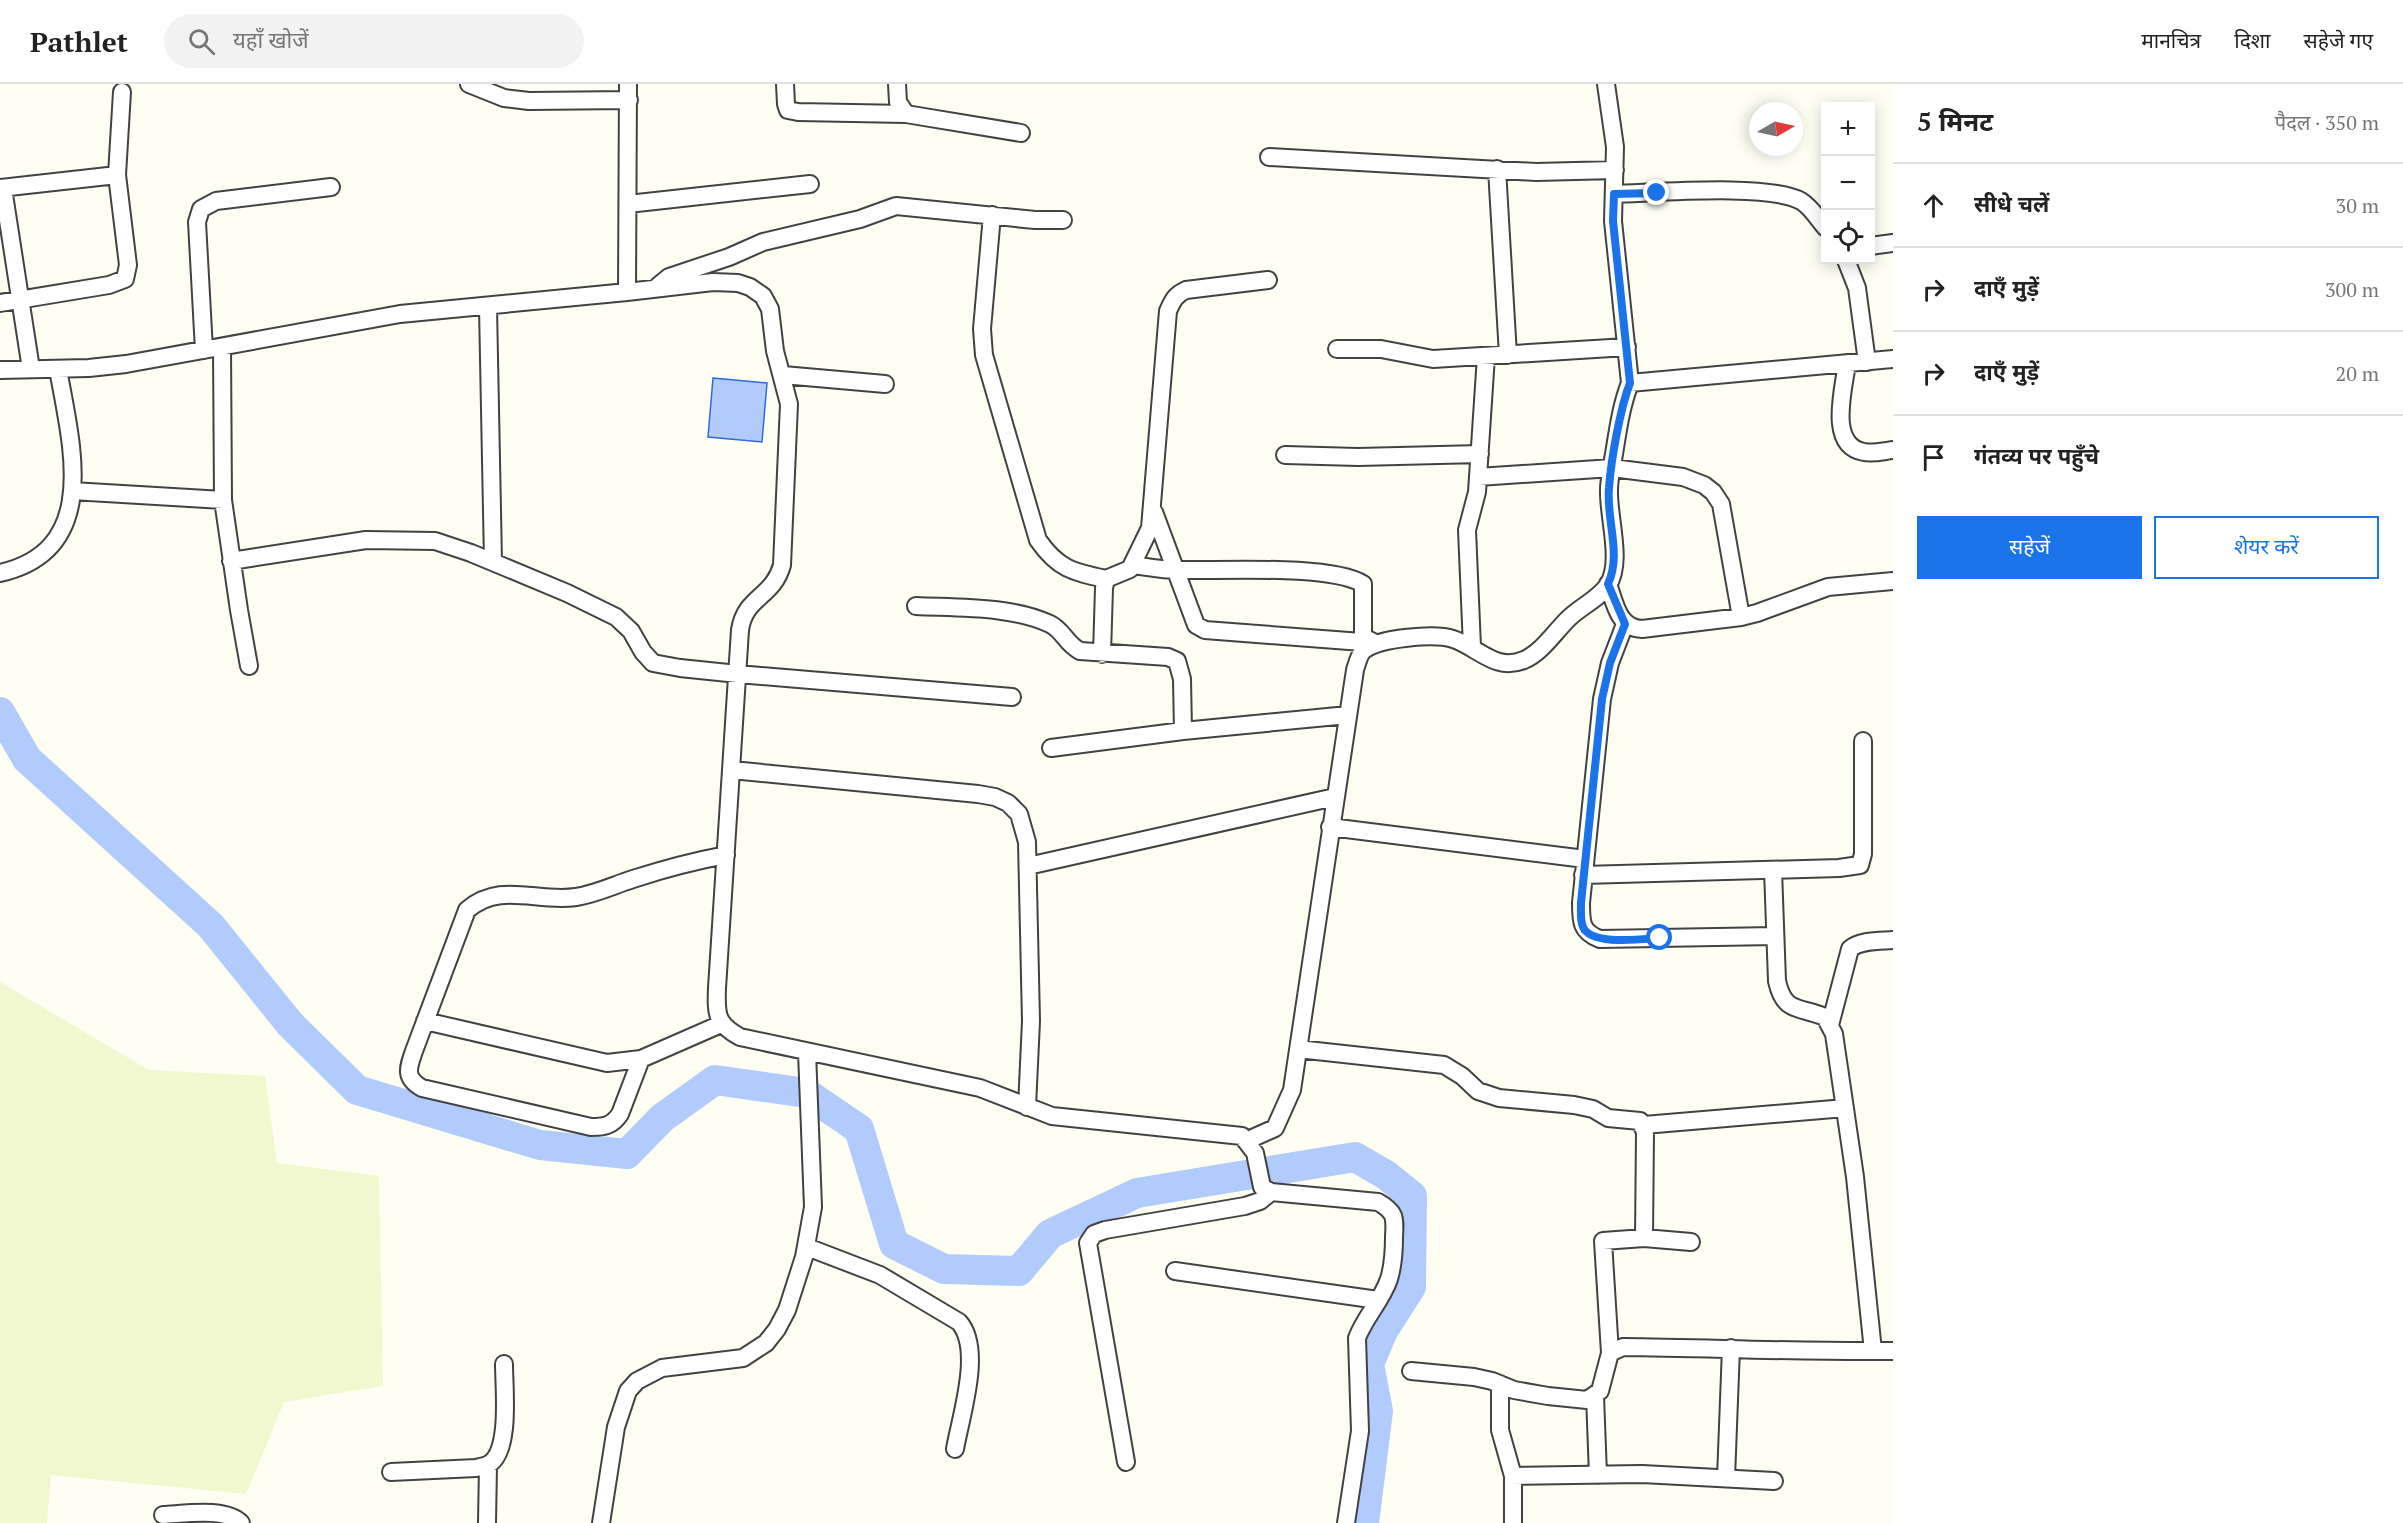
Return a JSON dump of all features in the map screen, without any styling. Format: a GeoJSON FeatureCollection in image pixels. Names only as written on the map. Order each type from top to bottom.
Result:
{"type":"FeatureCollection","features":[{"type":"Feature","properties":{"kind":"street"},"geometry":{"type":"LineString","coordinates":[[469,84],[504,98],[529,101],[628,92],[627,292]]}},
{"type":"Feature","properties":{"kind":"street"},"geometry":{"type":"LineString","coordinates":[[785,84],[786,104],[789,110],[798,112],[906,114],[1021,133]]}},
{"type":"Feature","properties":{"kind":"street"},"geometry":{"type":"LineString","coordinates":[[897,84],[898,102],[906,114]]}},
{"type":"Feature","properties":{"kind":"street"},"geometry":{"type":"LineString","coordinates":[[1153,509],[1197,625],[1205,630],[1375,643],[1433,636],[1451,638],[1472,647],[1494,662],[1510,664],[1526,660],[1538,651],[1577,609],[1597,597],[1615,571],[1608,489],[1624,399],[1630,383],[1613,221],[1615,147],[1606,84]]}},
{"type":"Feature","properties":{"kind":"street"},"geometry":{"type":"LineString","coordinates":[[0,303],[109,285],[125,279],[128,265],[117,174],[122,92]]}},
{"type":"Feature","properties":{"kind":"street"},"geometry":{"type":"LineString","coordinates":[[1269,158],[1536,172],[1615,170]]}},
{"type":"Feature","properties":{"kind":"street"},"geometry":{"type":"LineString","coordinates":[[1497,169],[1508,355]]}},
{"type":"Feature","properties":{"kind":"street"},"geometry":{"type":"LineString","coordinates":[[31,369],[1,188],[117,174]]}},
{"type":"Feature","properties":{"kind":"street"},"geometry":{"type":"LineString","coordinates":[[628,204],[810,184]]}},
{"type":"Feature","properties":{"kind":"street"},"geometry":{"type":"LineString","coordinates":[[204,350],[197,222],[201,209],[216,201],[331,187]]}},
{"type":"Feature","properties":{"kind":"street"},"geometry":{"type":"LineString","coordinates":[[1614,194],[1722,191],[1780,195],[1801,201],[1821,222]]}},
{"type":"Feature","properties":{"kind":"street"},"geometry":{"type":"LineString","coordinates":[[655,289],[669,277],[729,257],[763,242],[860,219],[896,206],[907,205],[1035,220],[1064,220]]}},
{"type":"Feature","properties":{"kind":"street"},"geometry":{"type":"LineString","coordinates":[[992,215],[982,329],[984,355],[1038,540],[1054,560],[1063,567],[1106,579],[1130,569],[1150,528],[1168,311],[1172,301],[1176,294],[1186,290],[1268,280]]}},
{"type":"Feature","properties":{"kind":"street"},"geometry":{"type":"LineString","coordinates":[[1875,245],[1893,243]]}},
{"type":"Feature","properties":{"kind":"street"},"geometry":{"type":"LineString","coordinates":[[1847,264],[1857,288],[1867,362]]}},
{"type":"Feature","properties":{"kind":"street"},"geometry":{"type":"LineString","coordinates":[[0,370],[126,364],[399,314],[488,307],[713,282],[738,283],[750,287],[763,297],[770,309],[775,351],[789,404],[782,565],[774,585],[754,601],[742,618],[716,1000],[717,1015],[721,1024],[740,1037],[980,1088],[1052,1116],[1242,1136],[1251,1147],[1267,1190]]}},
{"type":"Feature","properties":{"kind":"street"},"geometry":{"type":"LineString","coordinates":[[488,307],[494,562]]}},
{"type":"Feature","properties":{"kind":"street"},"geometry":{"type":"LineString","coordinates":[[222,347],[223,500],[249,666]]}},
{"type":"Feature","properties":{"kind":"street"},"geometry":{"type":"LineString","coordinates":[[1337,349],[1382,349],[1433,359],[1627,347]]}},
{"type":"Feature","properties":{"kind":"street"},"geometry":{"type":"LineString","coordinates":[[1472,647],[1467,530],[1477,492],[1486,356]]}},
{"type":"Feature","properties":{"kind":"street"},"geometry":{"type":"LineString","coordinates":[[1630,383],[1893,359]]}},
{"type":"Feature","properties":{"kind":"street"},"geometry":{"type":"LineString","coordinates":[[1846,363],[1840,422],[1845,440],[1864,452],[1893,450]]}},
{"type":"Feature","properties":{"kind":"street"},"geometry":{"type":"LineString","coordinates":[[0,573],[30,563],[45,552],[57,539],[66,520],[72,491],[74,460],[58,369]]}},
{"type":"Feature","properties":{"kind":"street"},"geometry":{"type":"LineString","coordinates":[[783,375],[885,384]]}},
{"type":"Feature","properties":{"kind":"street"},"geometry":{"type":"LineString","coordinates":[[1285,455],[1358,457],[1480,454]]}},
{"type":"Feature","properties":{"kind":"street"},"geometry":{"type":"LineString","coordinates":[[1478,477],[1612,468],[1683,477],[1704,485],[1713,492],[1724,516],[1741,617]]}},
{"type":"Feature","properties":{"kind":"street"},"geometry":{"type":"LineString","coordinates":[[72,491],[223,500]]}},
{"type":"Feature","properties":{"kind":"street"},"geometry":{"type":"LineString","coordinates":[[231,561],[366,540],[435,541],[494,562],[616,617],[631,631],[643,652],[653,663],[738,674],[1012,697]]}},
{"type":"Feature","properties":{"kind":"street"},"geometry":{"type":"LineString","coordinates":[[1132,565],[1175,570],[1317,572],[1352,578],[1363,584],[1363,637],[1375,643]]}},
{"type":"Feature","properties":{"kind":"street"},"geometry":{"type":"LineString","coordinates":[[1102,654],[1106,579]]}},
{"type":"Feature","properties":{"kind":"street"},"geometry":{"type":"LineString","coordinates":[[1608,584],[1625,624],[1633,629],[1642,629],[1741,617],[1828,587],[1893,581]]}},
{"type":"Feature","properties":{"kind":"street"},"geometry":{"type":"LineString","coordinates":[[916,606],[973,608],[1018,615],[1056,627],[1070,646],[1080,651],[1168,657],[1177,661],[1182,679],[1183,731]]}},
{"type":"Feature","properties":{"kind":"street"},"geometry":{"type":"LineString","coordinates":[[1625,624],[1610,663],[1602,699],[1581,903],[1583,928],[1589,935],[1600,939],[1775,936]]}},
{"type":"Feature","properties":{"kind":"street"},"geometry":{"type":"LineString","coordinates":[[1251,1147],[1275,1128],[1292,1090],[1355,670],[1362,651],[1375,643]]}},
{"type":"Feature","properties":{"kind":"street"},"geometry":{"type":"LineString","coordinates":[[1052,748],[1183,731],[1348,715]]}},
{"type":"Feature","properties":{"kind":"street"},"geometry":{"type":"LineString","coordinates":[[1330,827],[1584,867],[1773,870],[1860,865],[1863,854],[1863,741]]}},
{"type":"Feature","properties":{"kind":"street"},"geometry":{"type":"LineString","coordinates":[[732,770],[995,797],[1008,803],[1019,814],[1027,842],[1028,866],[1031,1021],[1027,1107]]}},
{"type":"Feature","properties":{"kind":"street"},"geometry":{"type":"LineString","coordinates":[[1028,866],[1335,796]]}},
{"type":"Feature","properties":{"kind":"street"},"geometry":{"type":"LineString","coordinates":[[641,1059],[620,1114],[608,1126],[591,1127],[422,1088],[413,1083],[409,1076],[409,1064],[467,910],[478,900],[504,894],[555,899],[575,898],[689,862],[726,855]]}},
{"type":"Feature","properties":{"kind":"street"},"geometry":{"type":"LineString","coordinates":[[1773,870],[1777,981],[1784,1002],[1825,1017],[1830,1024],[1838,1056],[1855,1177],[1873,1351]]}},
{"type":"Feature","properties":{"kind":"street"},"geometry":{"type":"LineString","coordinates":[[1830,1024],[1850,949],[1862,943],[1893,939]]}},
{"type":"Feature","properties":{"kind":"street"},"geometry":{"type":"LineString","coordinates":[[425,1021],[607,1063],[641,1059],[721,1024]]}},
{"type":"Feature","properties":{"kind":"street"},"geometry":{"type":"LineString","coordinates":[[1298,1049],[1444,1065],[1486,1095],[1586,1107],[1608,1118],[1640,1121],[1644,1125],[1644,1238]]}},
{"type":"Feature","properties":{"kind":"street"},"geometry":{"type":"LineString","coordinates":[[601,1523],[616,1426],[628,1391],[637,1381],[662,1368],[743,1358],[766,1343],[787,1310],[807,1247],[813,1207],[807,1052]]}},
{"type":"Feature","properties":{"kind":"street"},"geometry":{"type":"LineString","coordinates":[[1644,1125],[1845,1107]]}},
{"type":"Feature","properties":{"kind":"street"},"geometry":{"type":"LineString","coordinates":[[1267,1190],[1378,1202],[1390,1209],[1395,1220],[1394,1257],[1388,1280],[1357,1338],[1360,1431],[1346,1523]]}},
{"type":"Feature","properties":{"kind":"street"},"geometry":{"type":"LineString","coordinates":[[1126,1462],[1088,1243],[1094,1234],[1105,1230],[1245,1206],[1260,1201],[1267,1190]]}},
{"type":"Feature","properties":{"kind":"street"},"geometry":{"type":"LineString","coordinates":[[1411,1371],[1474,1377],[1514,1390],[1587,1400],[1600,1391],[1610,1353],[1603,1241],[1644,1238],[1691,1242]]}},
{"type":"Feature","properties":{"kind":"street"},"geometry":{"type":"LineString","coordinates":[[807,1247],[865,1268],[899,1284],[959,1322],[965,1329],[969,1338],[971,1361],[955,1449]]}},
{"type":"Feature","properties":{"kind":"street"},"geometry":{"type":"LineString","coordinates":[[1175,1271],[1378,1300]]}},
{"type":"Feature","properties":{"kind":"street"},"geometry":{"type":"LineString","coordinates":[[1610,1353],[1623,1347],[1893,1351]]}},
{"type":"Feature","properties":{"kind":"street"},"geometry":{"type":"LineString","coordinates":[[1726,1478],[1731,1348]]}},
{"type":"Feature","properties":{"kind":"street"},"geometry":{"type":"LineString","coordinates":[[392,1472],[468,1468],[488,1465],[495,1459],[502,1442],[504,1364]]}},
{"type":"Feature","properties":{"kind":"street"},"geometry":{"type":"LineString","coordinates":[[1500,1384],[1500,1430],[1513,1476],[1513,1523]]}},
{"type":"Feature","properties":{"kind":"street"},"geometry":{"type":"LineString","coordinates":[[1595,1396],[1598,1475]]}},
{"type":"Feature","properties":{"kind":"street"},"geometry":{"type":"LineString","coordinates":[[487,1523],[488,1465]]}},
{"type":"Feature","properties":{"kind":"street"},"geometry":{"type":"LineString","coordinates":[[1513,1476],[1642,1474],[1774,1481]]}},
{"type":"Feature","properties":{"kind":"street"},"geometry":{"type":"LineString","coordinates":[[163,1515],[225,1514],[236,1518],[241,1523]]}},
{"type":"Feature","properties":{"kind":"green space"},"geometry":{"type":"Polygon","coordinates":[[[0,982],[149,1070],[265,1076],[277,1163],[379,1176],[383,1386],[284,1402],[246,1494],[51,1475],[47,1523],[0,1523],[0,982]]]}},
{"type":"Feature","properties":{"kind":"water"},"geometry":{"type":"Polygon","coordinates":[[[713,378],[767,383],[762,442],[708,437],[713,378]]]}},
{"type":"Feature","properties":{"kind":"waterway"},"geometry":{"type":"LineString","coordinates":[[0,712],[27,759],[211,926],[290,1024],[357,1090],[540,1145],[627,1154],[662,1118],[715,1080],[806,1093],[859,1129],[894,1244],[944,1269],[1019,1271],[1050,1234],[1137,1193],[1355,1157],[1386,1175],[1412,1196],[1411,1287],[1383,1331],[1369,1364],[1378,1411],[1364,1523]]}},
{"type":"Feature","properties":{"kind":"route"},"geometry":{"type":"LineString","coordinates":[[1657,193],[1614,194],[1613,221],[1630,383],[1624,399],[1608,489],[1615,571],[1608,584],[1620,617],[1625,624],[1610,663],[1602,699],[1584,859],[1581,919],[1583,928],[1589,935],[1600,939],[1660,938]]}}]}
